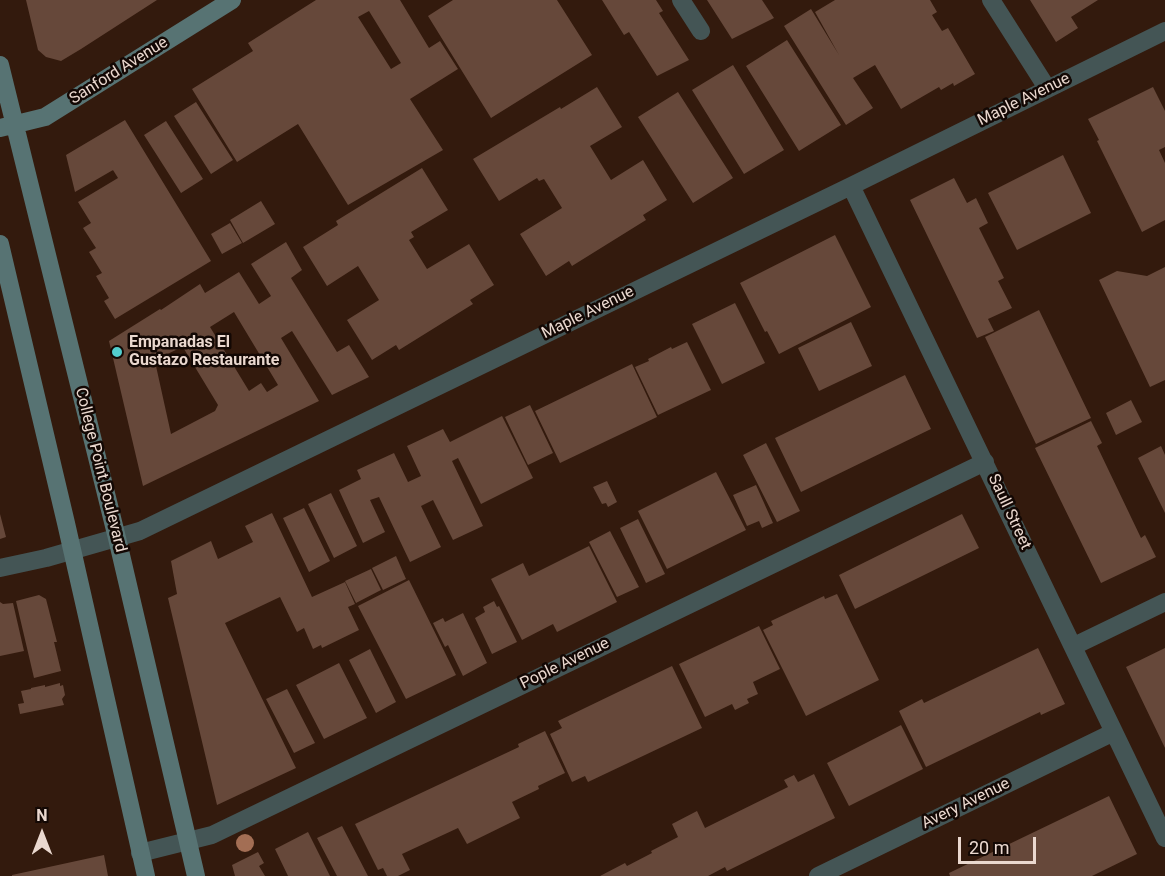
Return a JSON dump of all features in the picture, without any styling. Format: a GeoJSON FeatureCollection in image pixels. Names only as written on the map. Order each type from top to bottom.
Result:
{"type":"FeatureCollection","features":[{"type":"Feature","properties":{"kind":"main road","name":"Sanford Avenue"},"geometry":{"type":"LineString","coordinates":[[7,126],[45,117],[232,0]]}},
{"type":"Feature","properties":{"kind":"main road","name":"College Point Boulevard"},"geometry":{"type":"LineString","coordinates":[[0,65],[7,126],[117,538],[196,876]]}},
{"type":"Feature","properties":{"kind":"main road"},"geometry":{"type":"LineString","coordinates":[[0,244],[146,876]]}},
{"type":"Feature","properties":{"kind":"street"},"geometry":{"type":"LineString","coordinates":[[681,0],[701,31]]}},
{"type":"Feature","properties":{"kind":"street"},"geometry":{"type":"LineString","coordinates":[[991,0],[1047,88]]}},
{"type":"Feature","properties":{"kind":"street","name":"Maple Avenue"},"geometry":{"type":"LineString","coordinates":[[0,568],[72,551],[140,531],[1165,31]]}},
{"type":"Feature","properties":{"kind":"street","name":"Saull Street"},"geometry":{"type":"LineString","coordinates":[[851,186],[1165,838]]}},
{"type":"Feature","properties":{"kind":"street","name":"Pople Avenue"},"geometry":{"type":"LineString","coordinates":[[140,853],[212,835],[985,462]]}},
{"type":"Feature","properties":{"kind":"street"},"geometry":{"type":"LineString","coordinates":[[1074,646],[1165,602]]}},
{"type":"Feature","properties":{"kind":"street","name":"Avery Avenue"},"geometry":{"type":"LineString","coordinates":[[818,876],[1114,732]]}},
{"type":"Feature","properties":{"kind":"building"},"geometry":{"type":"Polygon","coordinates":[[[26,0],[157,0],[61,61],[46,57],[38,50],[26,0]]]}},
{"type":"Feature","properties":{"kind":"building"},"geometry":{"type":"Polygon","coordinates":[[[316,0],[400,0],[429,48],[440,41],[458,69],[410,99],[443,150],[348,205],[298,124],[237,162],[192,89],[253,51],[248,43],[316,0]],[[369,11],[358,17],[391,69],[401,63],[369,11]]]}},
{"type":"Feature","properties":{"kind":"building"},"geometry":{"type":"Polygon","coordinates":[[[453,0],[557,0],[592,55],[491,118],[428,16],[453,0]]]}},
{"type":"Feature","properties":{"kind":"building"},"geometry":{"type":"Polygon","coordinates":[[[602,0],[656,0],[663,11],[659,13],[689,60],[657,76],[629,32],[624,35],[602,0]]]}},
{"type":"Feature","properties":{"kind":"building"},"geometry":{"type":"Polygon","coordinates":[[[707,0],[762,0],[774,18],[732,39],[707,0]]]}},
{"type":"Feature","properties":{"kind":"building"},"geometry":{"type":"Polygon","coordinates":[[[835,0],[930,0],[937,12],[932,15],[942,31],[948,28],[975,74],[954,86],[953,83],[941,90],[939,87],[901,109],[875,65],[853,78],[873,108],[846,125],[784,26],[811,9],[839,55],[815,12],[835,0]]]}},
{"type":"Feature","properties":{"kind":"building"},"geometry":{"type":"Polygon","coordinates":[[[1030,0],[1098,0],[1071,17],[1078,28],[1056,42],[1030,0]]]}},
{"type":"Feature","properties":{"kind":"building"},"geometry":{"type":"Polygon","coordinates":[[[787,40],[841,125],[799,151],[746,66],[787,40]]]}},
{"type":"Feature","properties":{"kind":"building"},"geometry":{"type":"Polygon","coordinates":[[[733,65],[784,150],[744,174],[692,90],[733,65]]]}},
{"type":"Feature","properties":{"kind":"building"},"geometry":{"type":"Polygon","coordinates":[[[597,87],[622,127],[590,146],[611,180],[643,160],[667,200],[643,215],[646,220],[572,266],[569,261],[546,276],[520,234],[562,208],[544,179],[539,181],[537,178],[499,201],[473,159],[597,87]]]}},
{"type":"Feature","properties":{"kind":"building"},"geometry":{"type":"Polygon","coordinates":[[[1153,87],[1165,111],[1165,147],[1159,150],[1165,163],[1165,220],[1142,232],[1088,119],[1153,87]]]}},
{"type":"Feature","properties":{"kind":"building"},"geometry":{"type":"Polygon","coordinates":[[[678,92],[733,178],[693,203],[638,117],[678,92]]]}},
{"type":"Feature","properties":{"kind":"building"},"geometry":{"type":"Polygon","coordinates":[[[196,102],[233,160],[211,174],[174,116],[196,102]]]}},
{"type":"Feature","properties":{"kind":"building"},"geometry":{"type":"Polygon","coordinates":[[[125,120],[211,261],[115,319],[104,301],[109,298],[96,276],[102,273],[89,252],[96,248],[83,228],[91,223],[78,202],[118,178],[113,170],[75,192],[66,155],[125,120]]]}},
{"type":"Feature","properties":{"kind":"building"},"geometry":{"type":"Polygon","coordinates":[[[166,121],[203,179],[181,193],[144,135],[166,121]]]}},
{"type":"Feature","properties":{"kind":"building"},"geometry":{"type":"Polygon","coordinates":[[[1063,155],[1091,213],[1017,250],[988,193],[1063,155]]]}},
{"type":"Feature","properties":{"kind":"building"},"geometry":{"type":"Polygon","coordinates":[[[422,168],[448,210],[411,232],[414,237],[409,240],[427,269],[469,244],[494,285],[470,300],[473,304],[399,350],[396,345],[372,360],[347,320],[379,300],[358,266],[327,286],[303,247],[338,225],[336,221],[422,168]]]}},
{"type":"Feature","properties":{"kind":"building"},"geometry":{"type":"Polygon","coordinates":[[[954,178],[967,203],[976,198],[988,223],[979,228],[1004,278],[998,281],[1012,308],[988,319],[994,331],[977,338],[910,200],[954,178]]]}},
{"type":"Feature","properties":{"kind":"building"},"geometry":{"type":"Polygon","coordinates":[[[261,201],[275,224],[243,243],[230,220],[261,201]]]}},
{"type":"Feature","properties":{"kind":"building"},"geometry":{"type":"Polygon","coordinates":[[[230,223],[242,243],[222,254],[211,234],[230,223]]]}},
{"type":"Feature","properties":{"kind":"building"},"geometry":{"type":"Polygon","coordinates":[[[835,235],[871,307],[779,354],[740,283],[835,235]]]}},
{"type":"Feature","properties":{"kind":"building"},"geometry":{"type":"Polygon","coordinates":[[[286,242],[302,270],[291,278],[337,352],[349,345],[369,377],[332,395],[292,331],[281,338],[319,401],[143,486],[109,341],[200,284],[205,293],[239,272],[259,304],[271,296],[251,264],[286,242]],[[234,312],[210,327],[249,391],[261,383],[267,392],[278,385],[234,312]],[[180,348],[159,358],[156,366],[171,434],[215,411],[218,405],[184,349],[180,348]]]}},
{"type":"Feature","properties":{"kind":"building"},"geometry":{"type":"Polygon","coordinates":[[[1165,267],[1165,380],[1150,387],[1099,280],[1117,271],[1147,276],[1165,267]]]}},
{"type":"Feature","properties":{"kind":"building"},"geometry":{"type":"Polygon","coordinates":[[[735,303],[765,363],[722,384],[692,324],[735,303]]]}},
{"type":"Feature","properties":{"kind":"building"},"geometry":{"type":"Polygon","coordinates":[[[1039,310],[1091,418],[1036,444],[985,337],[1039,310]]]}},
{"type":"Feature","properties":{"kind":"building"},"geometry":{"type":"Polygon","coordinates":[[[851,322],[872,366],[819,391],[798,348],[851,322]]]}},
{"type":"Feature","properties":{"kind":"building"},"geometry":{"type":"Polygon","coordinates":[[[687,342],[711,390],[658,415],[635,367],[671,347],[672,349],[687,342]]]}},
{"type":"Feature","properties":{"kind":"building"},"geometry":{"type":"Polygon","coordinates":[[[632,364],[657,417],[560,463],[535,411],[632,364]]]}},
{"type":"Feature","properties":{"kind":"building"},"geometry":{"type":"Polygon","coordinates":[[[905,375],[931,429],[801,492],[775,438],[905,375]]]}},
{"type":"Feature","properties":{"kind":"building"},"geometry":{"type":"Polygon","coordinates":[[[1131,400],[1142,422],[1116,435],[1106,413],[1131,400]]]}},
{"type":"Feature","properties":{"kind":"building"},"geometry":{"type":"Polygon","coordinates":[[[530,405],[553,453],[528,465],[505,417],[530,405]]]}},
{"type":"Feature","properties":{"kind":"building"},"geometry":{"type":"Polygon","coordinates":[[[502,416],[533,478],[481,504],[458,458],[452,461],[483,526],[453,540],[433,500],[421,506],[441,547],[410,562],[379,497],[370,500],[385,532],[363,543],[339,490],[361,479],[357,470],[394,453],[408,482],[421,476],[407,446],[443,429],[450,442],[502,416]]]}},
{"type":"Feature","properties":{"kind":"building"},"geometry":{"type":"Polygon","coordinates":[[[1091,421],[1102,443],[1097,446],[1141,538],[1145,535],[1156,557],[1101,583],[1035,448],[1091,421]]]}},
{"type":"Feature","properties":{"kind":"building"},"geometry":{"type":"Polygon","coordinates":[[[766,443],[800,511],[777,522],[743,455],[766,443]]]}},
{"type":"Feature","properties":{"kind":"building"},"geometry":{"type":"Polygon","coordinates":[[[1161,446],[1165,455],[1165,513],[1138,458],[1161,446]]]}},
{"type":"Feature","properties":{"kind":"building"},"geometry":{"type":"Polygon","coordinates":[[[716,472],[746,530],[667,569],[638,511],[716,472]]]}},
{"type":"Feature","properties":{"kind":"building"},"geometry":{"type":"Polygon","coordinates":[[[607,481],[617,502],[608,507],[606,503],[602,504],[593,487],[607,481]]]}},
{"type":"Feature","properties":{"kind":"building"},"geometry":{"type":"Polygon","coordinates":[[[756,485],[773,523],[762,528],[759,521],[747,526],[733,495],[756,485]]]}},
{"type":"Feature","properties":{"kind":"building"},"geometry":{"type":"Polygon","coordinates":[[[331,493],[357,546],[334,558],[308,504],[331,493]]]}},
{"type":"Feature","properties":{"kind":"building"},"geometry":{"type":"Polygon","coordinates":[[[304,508],[330,561],[309,572],[283,518],[304,508]]]}},
{"type":"Feature","properties":{"kind":"building"},"geometry":{"type":"Polygon","coordinates":[[[272,513],[312,597],[345,582],[355,604],[348,607],[359,630],[322,648],[321,645],[313,649],[304,628],[297,632],[280,597],[225,623],[296,768],[217,805],[168,598],[177,594],[171,561],[211,541],[218,559],[253,542],[245,526],[272,513]]]}},
{"type":"Feature","properties":{"kind":"building"},"geometry":{"type":"Polygon","coordinates":[[[0,514],[6,537],[0,539],[0,514]]]}},
{"type":"Feature","properties":{"kind":"building"},"geometry":{"type":"Polygon","coordinates":[[[962,514],[979,548],[855,609],[839,575],[962,514]]]}},
{"type":"Feature","properties":{"kind":"building"},"geometry":{"type":"Polygon","coordinates":[[[638,519],[665,574],[646,583],[620,528],[638,519]]]}},
{"type":"Feature","properties":{"kind":"building"},"geometry":{"type":"Polygon","coordinates":[[[610,531],[639,587],[617,597],[589,542],[610,531]]]}},
{"type":"Feature","properties":{"kind":"building"},"geometry":{"type":"Polygon","coordinates":[[[589,546],[617,602],[557,632],[553,624],[522,640],[491,579],[523,563],[529,576],[589,546]]]}},
{"type":"Feature","properties":{"kind":"building"},"geometry":{"type":"Polygon","coordinates":[[[396,556],[406,579],[383,590],[372,568],[396,556]]]}},
{"type":"Feature","properties":{"kind":"building"},"geometry":{"type":"Polygon","coordinates":[[[371,569],[381,590],[356,603],[345,581],[371,569]]]}},
{"type":"Feature","properties":{"kind":"building"},"geometry":{"type":"Polygon","coordinates":[[[409,580],[456,675],[406,699],[358,606],[409,580]]]}},
{"type":"Feature","properties":{"kind":"building"},"geometry":{"type":"Polygon","coordinates":[[[837,594],[879,680],[806,716],[763,630],[773,625],[771,621],[824,596],[825,599],[837,594]]]}},
{"type":"Feature","properties":{"kind":"building"},"geometry":{"type":"Polygon","coordinates":[[[39,595],[46,599],[57,642],[54,642],[61,671],[34,678],[16,601],[39,595]]]}},
{"type":"Feature","properties":{"kind":"building"},"geometry":{"type":"Polygon","coordinates":[[[494,601],[497,607],[499,606],[517,642],[492,654],[475,618],[485,612],[483,607],[494,601]]]}},
{"type":"Feature","properties":{"kind":"building"},"geometry":{"type":"Polygon","coordinates":[[[0,602],[13,603],[24,651],[0,656],[0,602]]]}},
{"type":"Feature","properties":{"kind":"building"},"geometry":{"type":"Polygon","coordinates":[[[463,613],[487,663],[463,676],[448,645],[445,647],[433,623],[443,618],[445,622],[463,613]]]}},
{"type":"Feature","properties":{"kind":"building"},"geometry":{"type":"Polygon","coordinates":[[[759,626],[780,669],[753,682],[758,694],[747,699],[749,703],[735,710],[732,704],[705,717],[679,664],[759,626]]]}},
{"type":"Feature","properties":{"kind":"building"},"geometry":{"type":"Polygon","coordinates":[[[1038,648],[1065,704],[1041,715],[1040,712],[926,767],[899,711],[922,699],[924,703],[1038,648]]]}},
{"type":"Feature","properties":{"kind":"building"},"geometry":{"type":"Polygon","coordinates":[[[1165,648],[1165,748],[1126,667],[1165,648]]]}},
{"type":"Feature","properties":{"kind":"building"},"geometry":{"type":"Polygon","coordinates":[[[370,649],[396,702],[376,713],[349,660],[370,649]]]}},
{"type":"Feature","properties":{"kind":"building"},"geometry":{"type":"Polygon","coordinates":[[[339,663],[367,718],[324,739],[296,685],[339,663]]]}},
{"type":"Feature","properties":{"kind":"building"},"geometry":{"type":"Polygon","coordinates":[[[672,666],[702,728],[588,782],[585,776],[572,782],[550,734],[562,728],[558,721],[672,666]]]}},
{"type":"Feature","properties":{"kind":"building"},"geometry":{"type":"Polygon","coordinates":[[[60,683],[60,686],[63,685],[65,695],[62,699],[64,705],[20,714],[18,704],[24,703],[21,691],[60,683]]]}},
{"type":"Feature","properties":{"kind":"building"},"geometry":{"type":"Polygon","coordinates":[[[287,689],[315,743],[294,753],[266,699],[287,689]]]}},
{"type":"Feature","properties":{"kind":"building"},"geometry":{"type":"Polygon","coordinates":[[[901,725],[923,769],[849,806],[827,763],[901,725]]]}},
{"type":"Feature","properties":{"kind":"building"},"geometry":{"type":"Polygon","coordinates":[[[545,731],[565,773],[512,802],[520,818],[467,844],[458,828],[402,854],[410,870],[398,876],[387,876],[383,868],[378,870],[355,824],[519,747],[518,744],[545,731]]]}},
{"type":"Feature","properties":{"kind":"building"},"geometry":{"type":"Polygon","coordinates":[[[814,774],[835,818],[727,871],[725,867],[708,876],[600,876],[625,863],[627,866],[678,837],[672,824],[697,811],[705,828],[788,787],[784,780],[794,775],[798,782],[814,774]]]}},
{"type":"Feature","properties":{"kind":"building"},"geometry":{"type":"Polygon","coordinates":[[[1109,796],[1137,854],[1092,876],[950,876],[949,873],[1109,796]]]}},
{"type":"Feature","properties":{"kind":"building"},"geometry":{"type":"Polygon","coordinates":[[[342,826],[368,876],[337,876],[317,838],[342,826]]]}},
{"type":"Feature","properties":{"kind":"building"},"geometry":{"type":"Polygon","coordinates":[[[308,832],[330,876],[288,876],[275,849],[308,832]]]}},
{"type":"Feature","properties":{"kind":"building"},"geometry":{"type":"Polygon","coordinates":[[[258,852],[264,863],[259,866],[265,876],[235,876],[232,865],[258,852]]]}},
{"type":"Feature","properties":{"kind":"building"},"geometry":{"type":"Polygon","coordinates":[[[104,855],[108,876],[12,876],[12,875],[104,855]]]}},
{"type":"Feature","properties":{"kind":"place","name":"Empanadas El Gustazo Restaurante"},"geometry":{"type":"Point","coordinates":[117,352]}}]}
